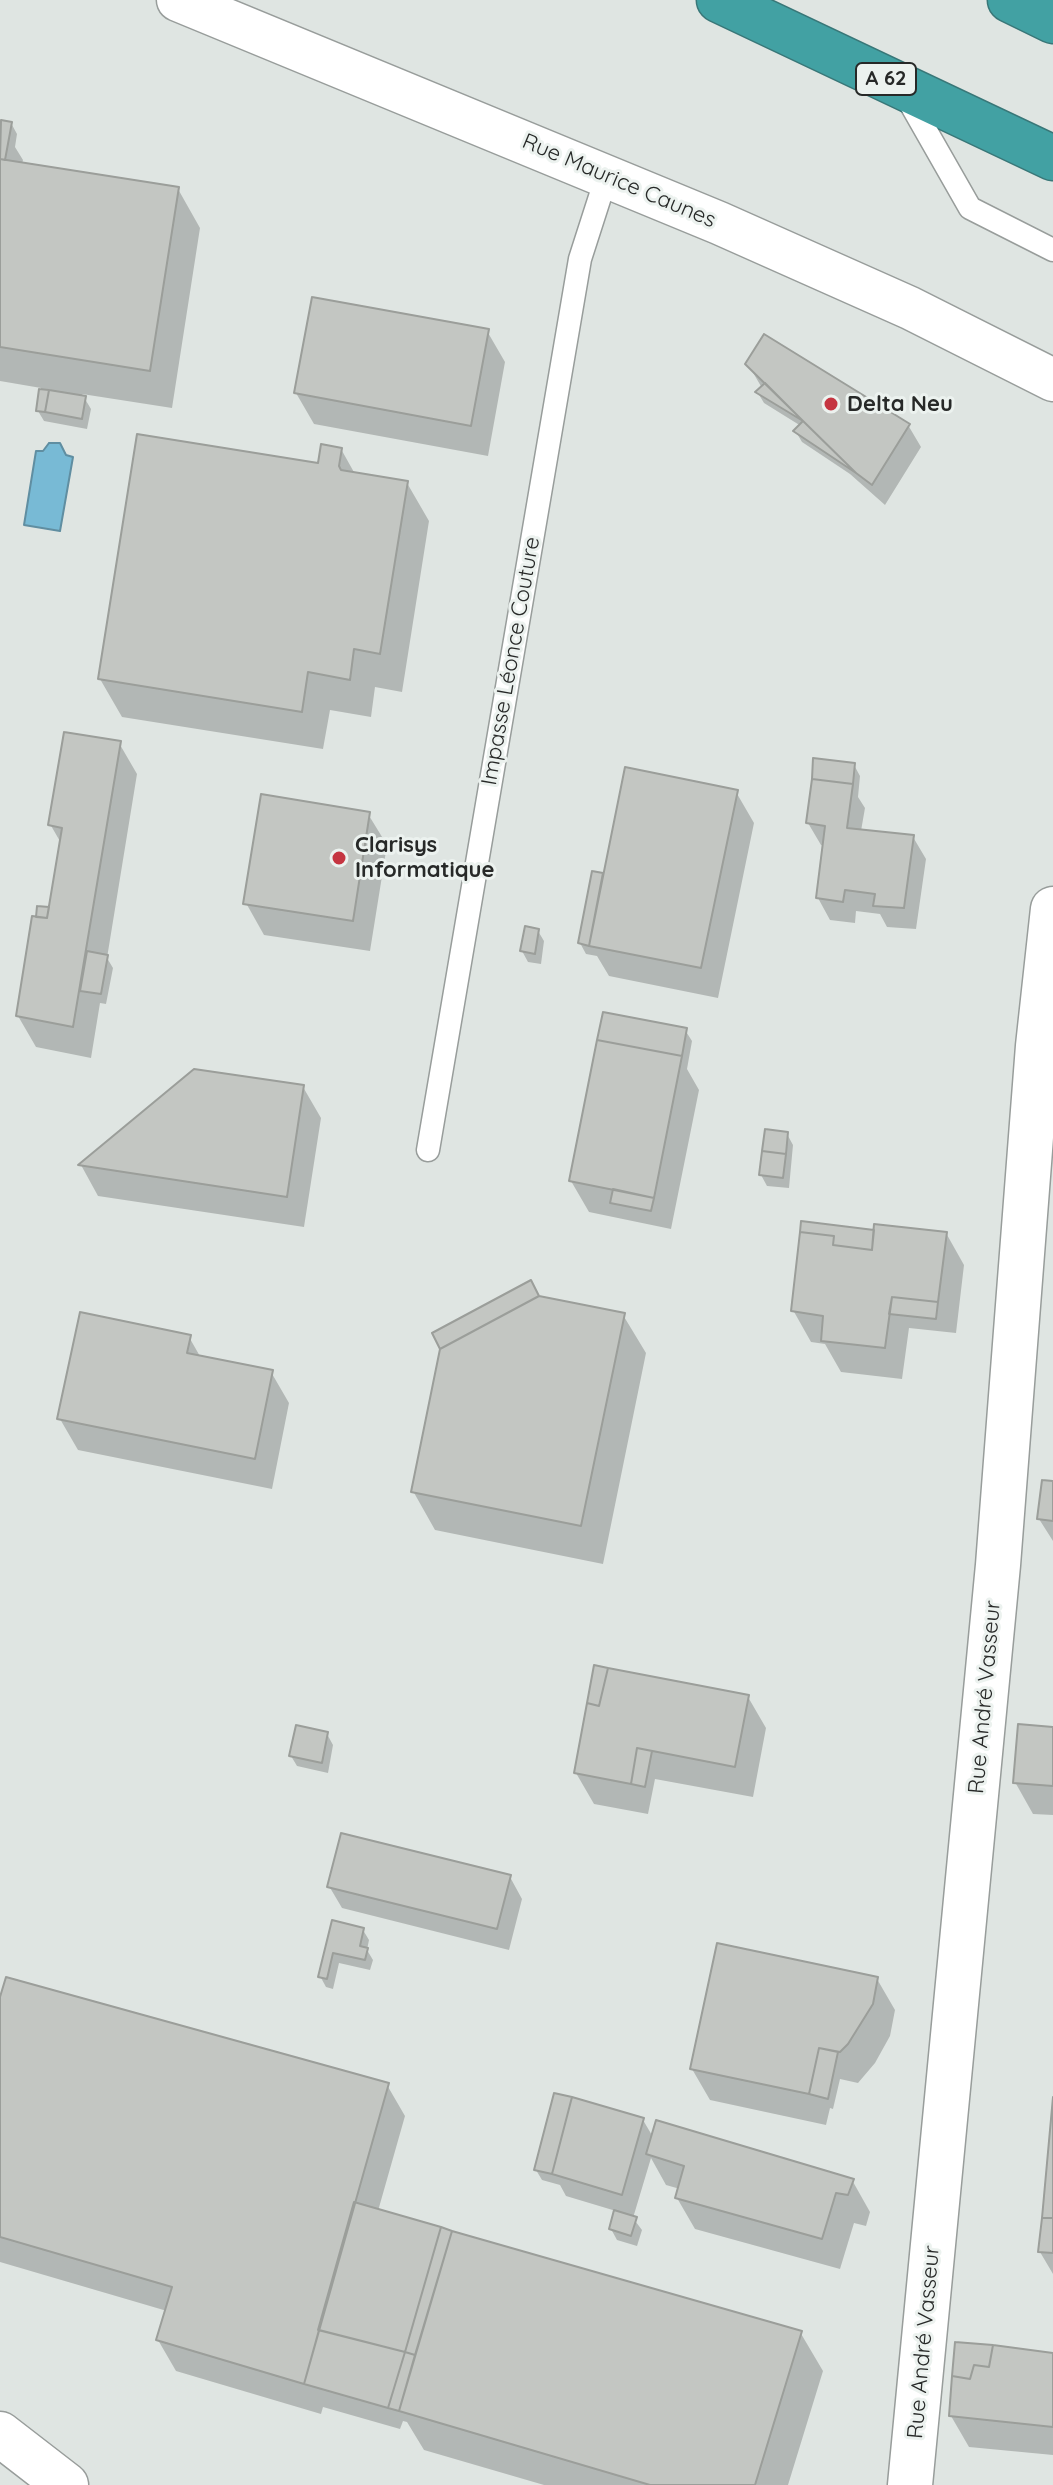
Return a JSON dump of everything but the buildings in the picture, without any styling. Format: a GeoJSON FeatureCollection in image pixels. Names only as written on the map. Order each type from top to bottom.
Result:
{"type":"FeatureCollection","features":[{"type":"Feature","properties":{"kind":"highway","name":"A 62"},"geometry":{"type":"LineString","coordinates":[[719,0],[1053,158]]}},
{"type":"Feature","properties":{"kind":"highway"},"geometry":{"type":"LineString","coordinates":[[1010,0],[1053,21]]}},
{"type":"Feature","properties":{"kind":"street","name":"Rue Maurice Caunes"},"geometry":{"type":"LineString","coordinates":[[178,0],[607,175],[910,308],[1053,380]]}},
{"type":"Feature","properties":{"kind":"street","name":"Rue André Vasseur"},"geometry":{"type":"LineString","coordinates":[[910,2485],[998,1565],[1038,1046],[1053,909]]}},
{"type":"Feature","properties":{"kind":"street"},"geometry":{"type":"LineString","coordinates":[[0,2434],[66,2485]]}},
{"type":"Feature","properties":{"kind":"lane"},"geometry":{"type":"LineString","coordinates":[[900,86],[970,208],[1053,250]]}},
{"type":"Feature","properties":{"kind":"lane","name":"Impasse Léonce Couture"},"geometry":{"type":"LineString","coordinates":[[428,1150],[580,259],[607,175]]}},
{"type":"Feature","properties":{"kind":"water"},"geometry":{"type":"Polygon","coordinates":[[[49,443],[60,443],[66,455],[73,457],[60,531],[24,525],[36,451],[43,451],[49,443]]]}},
{"type":"Feature","properties":{"kind":"place","name":"Delta Neu"},"geometry":{"type":"Point","coordinates":[831,404]}},
{"type":"Feature","properties":{"kind":"place","name":"Clarisys Informatique"},"geometry":{"type":"Point","coordinates":[339,858]}}]}
